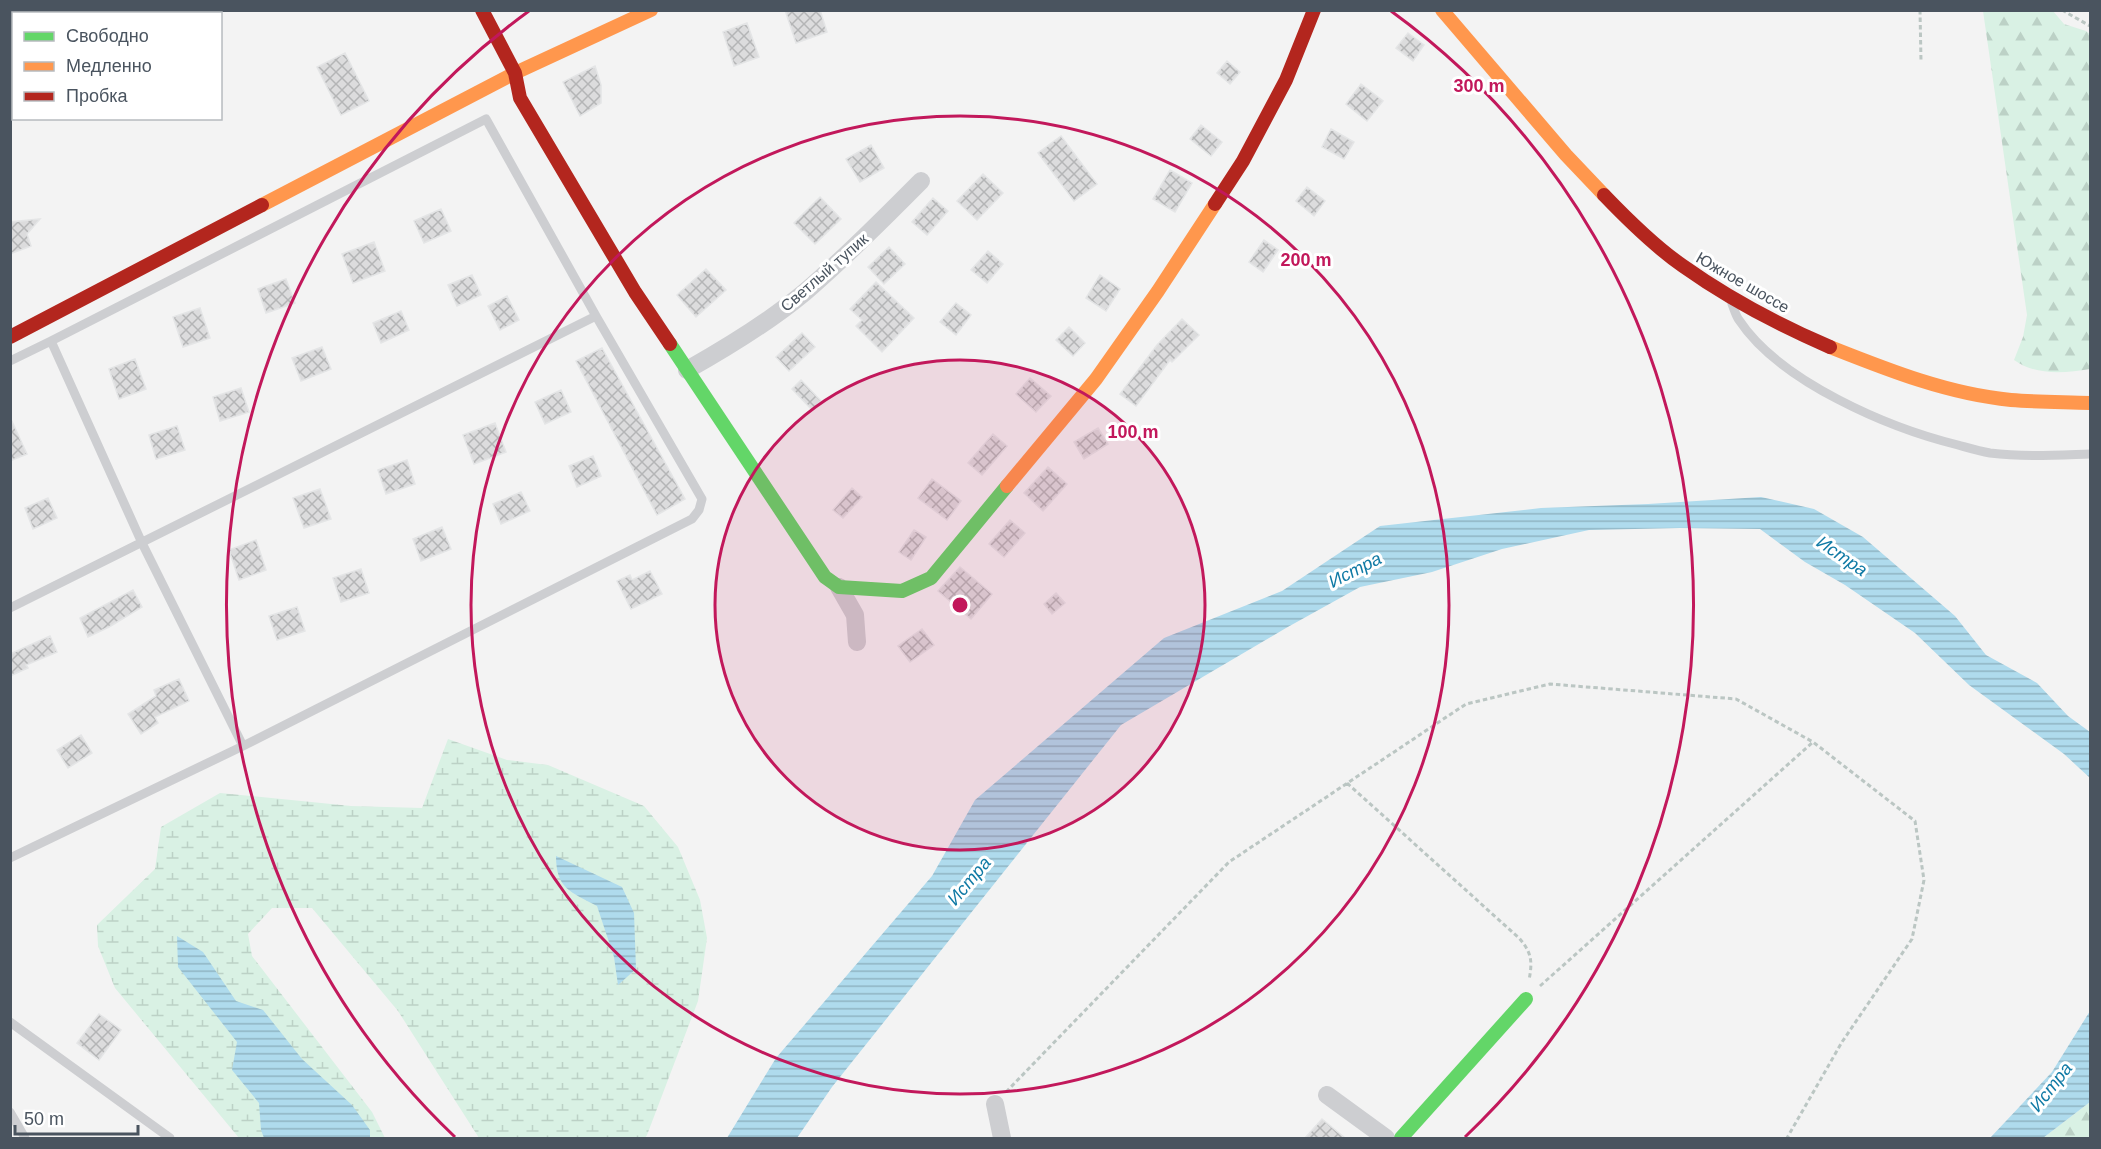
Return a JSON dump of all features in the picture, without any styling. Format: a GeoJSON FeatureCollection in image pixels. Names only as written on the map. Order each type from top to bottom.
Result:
{"type":"FeatureCollection","features":[{"type":"Feature","properties":{"kind":"street"},"geometry":{"type":"LineString","coordinates":[[482,10],[515,74],[520,98],[635,292],[798,540],[825,577],[839,587],[855,615],[857,642]]}},
{"type":"Feature","properties":{"kind":"street"},"geometry":{"type":"LineString","coordinates":[[10,337],[515,74],[651,10]]}},
{"type":"Feature","properties":{"kind":"street"},"geometry":{"type":"LineString","coordinates":[[839,587],[902,591],[932,578],[1014,480],[1096,379],[1158,291],[1243,161],[1286,80],[1314,10]]}},
{"type":"Feature","properties":{"kind":"street","name":"Южное шоссе"},"geometry":{"type":"LineString","coordinates":[[1442,10],[1566,155],[1627,219],[1682,265],[1729,296],[1827,346],[1899,374],[1954,390],[2010,400],[2091,403]]}},
{"type":"Feature","properties":{"kind":"street","name":"Светлый тупик"},"geometry":{"type":"LineString","coordinates":[[687,370],[733,344],[804,293],[848,255],[921,181]]}},
{"type":"Feature","properties":{"kind":"street"},"geometry":{"type":"LineString","coordinates":[[1401,1138],[1526,999]]}},
{"type":"Feature","properties":{"kind":"street"},"geometry":{"type":"LineString","coordinates":[[1327,1095],[1386,1138]]}},
{"type":"Feature","properties":{"kind":"street"},"geometry":{"type":"LineString","coordinates":[[995,1104],[1002,1138]]}},
{"type":"Feature","properties":{"kind":"lane"},"geometry":{"type":"LineString","coordinates":[[10,361],[486,119],[702,500],[699,510],[692,519],[243,746],[10,858]]}},
{"type":"Feature","properties":{"kind":"lane"},"geometry":{"type":"LineString","coordinates":[[1729,296],[1738,320],[1768,353],[1799,376],[1867,414],[1921,436],[1988,453],[2035,456],[2091,454]]}},
{"type":"Feature","properties":{"kind":"lane"},"geometry":{"type":"LineString","coordinates":[[10,608],[596,316]]}},
{"type":"Feature","properties":{"kind":"lane"},"geometry":{"type":"LineString","coordinates":[[51,341],[142,543],[243,746]]}},
{"type":"Feature","properties":{"kind":"lane"},"geometry":{"type":"LineString","coordinates":[[10,1022],[170,1138]]}},
{"type":"Feature","properties":{"kind":"lane"},"geometry":{"type":"LineString","coordinates":[[11,1113],[25,1138]]}},
{"type":"Feature","properties":{"kind":"path"},"geometry":{"type":"LineString","coordinates":[[1920,10],[1921,61]]}},
{"type":"Feature","properties":{"kind":"path"},"geometry":{"type":"LineString","coordinates":[[2062,10],[2091,26]]}},
{"type":"Feature","properties":{"kind":"path"},"geometry":{"type":"LineString","coordinates":[[995,1104],[1229,862],[1466,704],[1550,684],[1736,699],[1813,742],[1915,821],[1924,880],[1912,939],[1842,1042],[1787,1138]]}},
{"type":"Feature","properties":{"kind":"path"},"geometry":{"type":"LineString","coordinates":[[1526,999],[1813,742]]}},
{"type":"Feature","properties":{"kind":"path"},"geometry":{"type":"LineString","coordinates":[[1347,783],[1519,938],[1529,950],[1531,969],[1526,999]]}},
{"type":"Feature","properties":{"kind":"green space"},"geometry":{"type":"Polygon","coordinates":[[[1983,11],[2053,11],[2064,24],[2090,34],[2090,369],[2071,372],[2041,371],[2014,360],[2023,337],[2027,315],[1983,11]]]}},
{"type":"Feature","properties":{"kind":"green space"},"geometry":{"type":"Polygon","coordinates":[[[448,739],[507,760],[548,765],[644,806],[678,847],[700,900],[707,938],[698,1001],[647,1135],[645,1138],[479,1138],[398,1011],[312,908],[272,908],[248,934],[252,956],[372,1112],[385,1138],[239,1138],[115,988],[98,946],[97,925],[155,869],[161,827],[220,793],[351,806],[422,808],[448,739]]]}},
{"type":"Feature","properties":{"kind":"green space"},"geometry":{"type":"Polygon","coordinates":[[[2090,1102],[2090,1138],[2043,1138],[2090,1102]]]}},
{"type":"Feature","properties":{"kind":"water","name":"Истра"},"geometry":{"type":"Polygon","coordinates":[[[1761,497],[1814,509],[1863,537],[1955,616],[1986,655],[2037,683],[2068,716],[2090,732],[2090,778],[2064,754],[1969,685],[1915,633],[1845,585],[1805,562],[1760,529],[1589,530],[1502,549],[1432,572],[1360,587],[1121,725],[832,1087],[797,1138],[727,1138],[776,1058],[932,876],[975,800],[1164,638],[1282,591],[1380,526],[1541,508],[1761,497]]]}},
{"type":"Feature","properties":{"kind":"water"},"geometry":{"type":"Polygon","coordinates":[[[556,856],[622,887],[634,913],[636,969],[618,985],[614,957],[597,906],[573,893],[562,883],[556,856]]]}},
{"type":"Feature","properties":{"kind":"water"},"geometry":{"type":"Polygon","coordinates":[[[177,936],[203,952],[236,1001],[263,1010],[302,1059],[352,1105],[370,1130],[370,1138],[264,1138],[261,1130],[259,1103],[232,1070],[237,1042],[178,967],[177,936]]]}},
{"type":"Feature","properties":{"kind":"water","name":"Истра"},"geometry":{"type":"Polygon","coordinates":[[[2090,1011],[2090,1102],[2043,1138],[1990,1138],[2052,1072],[2090,1011]]]}},
{"type":"Feature","properties":{"kind":"building"},"geometry":{"type":"Polygon","coordinates":[[[785,10],[820,10],[827,32],[796,43],[785,10]]]}},
{"type":"Feature","properties":{"kind":"building"},"geometry":{"type":"Polygon","coordinates":[[[747,23],[759,57],[734,66],[723,32],[747,23]]]}},
{"type":"Feature","properties":{"kind":"building"},"geometry":{"type":"Polygon","coordinates":[[[1408,33],[1424,45],[1413,61],[1396,48],[1408,33]]]}},
{"type":"Feature","properties":{"kind":"building"},"geometry":{"type":"Polygon","coordinates":[[[345,53],[369,101],[341,115],[317,67],[345,53]]]}},
{"type":"Feature","properties":{"kind":"building"},"geometry":{"type":"Polygon","coordinates":[[[1227,61],[1240,72],[1230,84],[1217,73],[1227,61]]]}},
{"type":"Feature","properties":{"kind":"building"},"geometry":{"type":"Polygon","coordinates":[[[595,66],[601,85],[601,103],[580,116],[563,82],[595,66]]]}},
{"type":"Feature","properties":{"kind":"building"},"geometry":{"type":"Polygon","coordinates":[[[1361,84],[1383,101],[1367,121],[1346,104],[1361,84]]]}},
{"type":"Feature","properties":{"kind":"building"},"geometry":{"type":"Polygon","coordinates":[[[1201,125],[1222,142],[1211,156],[1190,139],[1201,125]]]}},
{"type":"Feature","properties":{"kind":"building"},"geometry":{"type":"Polygon","coordinates":[[[1331,129],[1354,142],[1344,159],[1322,147],[1331,129]]]}},
{"type":"Feature","properties":{"kind":"building"},"geometry":{"type":"Polygon","coordinates":[[[1061,136],[1097,184],[1074,201],[1038,153],[1061,136]]]}},
{"type":"Feature","properties":{"kind":"building"},"geometry":{"type":"Polygon","coordinates":[[[871,145],[884,168],[860,182],[846,159],[871,145]]]}},
{"type":"Feature","properties":{"kind":"building"},"geometry":{"type":"Polygon","coordinates":[[[1170,170],[1192,183],[1175,212],[1153,199],[1170,170]]]}},
{"type":"Feature","properties":{"kind":"building"},"geometry":{"type":"Polygon","coordinates":[[[983,174],[1003,193],[977,220],[957,201],[983,174]]]}},
{"type":"Feature","properties":{"kind":"building"},"geometry":{"type":"Polygon","coordinates":[[[1307,187],[1325,201],[1314,216],[1296,201],[1307,187]]]}},
{"type":"Feature","properties":{"kind":"building"},"geometry":{"type":"Polygon","coordinates":[[[820,197],[841,219],[815,244],[794,223],[820,197]]]}},
{"type":"Feature","properties":{"kind":"building"},"geometry":{"type":"Polygon","coordinates":[[[933,198],[948,211],[927,235],[912,222],[933,198]]]}},
{"type":"Feature","properties":{"kind":"building"},"geometry":{"type":"Polygon","coordinates":[[[441,209],[451,231],[424,243],[414,221],[441,209]]]}},
{"type":"Feature","properties":{"kind":"building"},"geometry":{"type":"Polygon","coordinates":[[[40,219],[27,234],[31,246],[10,254],[10,222],[40,219]]]}},
{"type":"Feature","properties":{"kind":"building"},"geometry":{"type":"Polygon","coordinates":[[[1264,240],[1278,250],[1263,272],[1249,262],[1264,240]]]}},
{"type":"Feature","properties":{"kind":"building"},"geometry":{"type":"Polygon","coordinates":[[[374,242],[385,271],[353,283],[342,254],[374,242]]]}},
{"type":"Feature","properties":{"kind":"building"},"geometry":{"type":"Polygon","coordinates":[[[889,247],[905,264],[884,284],[868,267],[889,247]]]}},
{"type":"Feature","properties":{"kind":"building"},"geometry":{"type":"Polygon","coordinates":[[[988,251],[1003,264],[987,283],[971,270],[988,251]]]}},
{"type":"Feature","properties":{"kind":"building"},"geometry":{"type":"Polygon","coordinates":[[[706,269],[726,290],[696,317],[677,295],[706,269]]]}},
{"type":"Feature","properties":{"kind":"building"},"geometry":{"type":"Polygon","coordinates":[[[472,275],[481,295],[457,306],[448,285],[472,275]]]}},
{"type":"Feature","properties":{"kind":"building"},"geometry":{"type":"Polygon","coordinates":[[[1100,275],[1120,289],[1106,311],[1086,298],[1100,275]]]}},
{"type":"Feature","properties":{"kind":"building"},"geometry":{"type":"Polygon","coordinates":[[[286,279],[295,303],[266,313],[258,289],[286,279]]]}},
{"type":"Feature","properties":{"kind":"building"},"geometry":{"type":"Polygon","coordinates":[[[876,282],[914,318],[882,352],[856,326],[862,320],[850,309],[876,282]]]}},
{"type":"Feature","properties":{"kind":"building"},"geometry":{"type":"Polygon","coordinates":[[[507,296],[519,320],[500,330],[488,306],[507,296]]]}},
{"type":"Feature","properties":{"kind":"building"},"geometry":{"type":"Polygon","coordinates":[[[956,303],[971,315],[956,335],[940,322],[956,303]]]}},
{"type":"Feature","properties":{"kind":"building"},"geometry":{"type":"Polygon","coordinates":[[[200,308],[210,338],[183,347],[173,317],[200,308]]]}},
{"type":"Feature","properties":{"kind":"building"},"geometry":{"type":"Polygon","coordinates":[[[401,311],[409,330],[381,343],[373,323],[401,311]]]}},
{"type":"Feature","properties":{"kind":"building"},"geometry":{"type":"Polygon","coordinates":[[[1182,319],[1199,335],[1172,362],[1170,360],[1136,406],[1120,394],[1157,345],[1182,319]]]}},
{"type":"Feature","properties":{"kind":"building"},"geometry":{"type":"Polygon","coordinates":[[[1069,327],[1085,343],[1073,356],[1056,340],[1069,327]]]}},
{"type":"Feature","properties":{"kind":"building"},"geometry":{"type":"Polygon","coordinates":[[[802,333],[815,347],[789,371],[776,357],[802,333]]]}},
{"type":"Feature","properties":{"kind":"building"},"geometry":{"type":"Polygon","coordinates":[[[322,347],[331,369],[301,381],[292,358],[322,347]]]}},
{"type":"Feature","properties":{"kind":"building"},"geometry":{"type":"Polygon","coordinates":[[[602,348],[685,499],[657,515],[576,361],[602,348]]]}},
{"type":"Feature","properties":{"kind":"building"},"geometry":{"type":"Polygon","coordinates":[[[135,359],[146,389],[119,399],[109,369],[135,359]]]}},
{"type":"Feature","properties":{"kind":"building"},"geometry":{"type":"Polygon","coordinates":[[[1030,378],[1051,396],[1036,412],[1016,394],[1030,378]]]}},
{"type":"Feature","properties":{"kind":"building"},"geometry":{"type":"Polygon","coordinates":[[[801,380],[821,401],[812,410],[792,389],[801,380]]]}},
{"type":"Feature","properties":{"kind":"building"},"geometry":{"type":"Polygon","coordinates":[[[241,388],[249,412],[220,421],[213,397],[241,388]]]}},
{"type":"Feature","properties":{"kind":"building"},"geometry":{"type":"Polygon","coordinates":[[[561,390],[571,412],[545,424],[535,402],[561,390]]]}},
{"type":"Feature","properties":{"kind":"building"},"geometry":{"type":"Polygon","coordinates":[[[10,417],[27,454],[10,461],[10,417]]]}},
{"type":"Feature","properties":{"kind":"building"},"geometry":{"type":"Polygon","coordinates":[[[495,423],[506,452],[474,464],[463,435],[495,423]]]}},
{"type":"Feature","properties":{"kind":"building"},"geometry":{"type":"Polygon","coordinates":[[[177,426],[185,450],[156,459],[149,435],[177,426]]]}},
{"type":"Feature","properties":{"kind":"building"},"geometry":{"type":"Polygon","coordinates":[[[1098,428],[1108,444],[1084,459],[1074,442],[1098,428]]]}},
{"type":"Feature","properties":{"kind":"building"},"geometry":{"type":"Polygon","coordinates":[[[993,434],[1007,446],[982,475],[968,463],[993,434]]]}},
{"type":"Feature","properties":{"kind":"building"},"geometry":{"type":"Polygon","coordinates":[[[593,456],[601,476],[577,487],[569,466],[593,456]]]}},
{"type":"Feature","properties":{"kind":"building"},"geometry":{"type":"Polygon","coordinates":[[[407,460],[415,484],[386,494],[378,470],[407,460]]]}},
{"type":"Feature","properties":{"kind":"building"},"geometry":{"type":"Polygon","coordinates":[[[1048,467],[1067,484],[1043,511],[1024,493],[1048,467]]]}},
{"type":"Feature","properties":{"kind":"building"},"geometry":{"type":"Polygon","coordinates":[[[932,479],[961,501],[947,520],[918,498],[932,479]]]}},
{"type":"Feature","properties":{"kind":"building"},"geometry":{"type":"Polygon","coordinates":[[[852,488],[862,497],[843,518],[833,510],[852,488]]]}},
{"type":"Feature","properties":{"kind":"building"},"geometry":{"type":"Polygon","coordinates":[[[320,489],[331,519],[304,528],[293,498],[320,489]]]}},
{"type":"Feature","properties":{"kind":"building"},"geometry":{"type":"Polygon","coordinates":[[[521,492],[530,511],[501,524],[493,504],[521,492]]]}},
{"type":"Feature","properties":{"kind":"building"},"geometry":{"type":"Polygon","coordinates":[[[48,498],[57,518],[33,529],[25,508],[48,498]]]}},
{"type":"Feature","properties":{"kind":"building"},"geometry":{"type":"Polygon","coordinates":[[[1010,520],[1025,533],[1004,557],[989,544],[1010,520]]]}},
{"type":"Feature","properties":{"kind":"building"},"geometry":{"type":"Polygon","coordinates":[[[442,527],[451,549],[421,561],[413,539],[442,527]]]}},
{"type":"Feature","properties":{"kind":"building"},"geometry":{"type":"Polygon","coordinates":[[[914,530],[926,537],[911,560],[899,552],[914,530]]]}},
{"type":"Feature","properties":{"kind":"building"},"geometry":{"type":"Polygon","coordinates":[[[256,540],[266,570],[239,580],[229,550],[256,540]]]}},
{"type":"Feature","properties":{"kind":"building"},"geometry":{"type":"Polygon","coordinates":[[[960,567],[992,594],[971,619],[938,591],[960,567]]]}},
{"type":"Feature","properties":{"kind":"building"},"geometry":{"type":"Polygon","coordinates":[[[361,569],[369,593],[341,602],[333,578],[361,569]]]}},
{"type":"Feature","properties":{"kind":"building"},"geometry":{"type":"Polygon","coordinates":[[[650,571],[662,594],[631,609],[617,581],[630,575],[632,580],[650,571]]]}},
{"type":"Feature","properties":{"kind":"building"},"geometry":{"type":"Polygon","coordinates":[[[133,590],[142,607],[88,637],[80,618],[133,590]]]}},
{"type":"Feature","properties":{"kind":"building"},"geometry":{"type":"Polygon","coordinates":[[[1056,593],[1065,603],[1052,614],[1044,604],[1056,593]]]}},
{"type":"Feature","properties":{"kind":"building"},"geometry":{"type":"Polygon","coordinates":[[[297,607],[305,631],[277,640],[269,616],[297,607]]]}},
{"type":"Feature","properties":{"kind":"building"},"geometry":{"type":"Polygon","coordinates":[[[922,629],[934,645],[910,662],[898,646],[922,629]]]}},
{"type":"Feature","properties":{"kind":"building"},"geometry":{"type":"Polygon","coordinates":[[[50,636],[57,652],[26,665],[28,668],[10,676],[10,654],[50,636]]]}},
{"type":"Feature","properties":{"kind":"building"},"geometry":{"type":"Polygon","coordinates":[[[179,679],[189,701],[155,717],[158,723],[141,734],[128,714],[156,696],[154,690],[179,679]]]}},
{"type":"Feature","properties":{"kind":"building"},"geometry":{"type":"Polygon","coordinates":[[[81,735],[92,753],[68,768],[57,750],[81,735]]]}},
{"type":"Feature","properties":{"kind":"building"},"geometry":{"type":"Polygon","coordinates":[[[99,1014],[121,1030],[99,1060],[77,1043],[99,1014]]]}},
{"type":"Feature","properties":{"kind":"building"},"geometry":{"type":"Polygon","coordinates":[[[1322,1119],[1345,1138],[1305,1138],[1322,1119]]]}},
{"type":"Feature","properties":{"kind":"traffic: fast"},"geometry":{"type":"LineString","coordinates":[[670,344],[825,577],[839,587],[902,591],[931,578],[1007,486]]}},
{"type":"Feature","properties":{"kind":"traffic: fast"},"geometry":{"type":"LineString","coordinates":[[1401,1138],[1526,999]]}},
{"type":"Feature","properties":{"kind":"traffic: slow"},"geometry":{"type":"LineString","coordinates":[[262,205],[515,73],[651,10]]}},
{"type":"Feature","properties":{"kind":"traffic: slow"},"geometry":{"type":"LineString","coordinates":[[1442,10],[1566,155],[1604,195]]}},
{"type":"Feature","properties":{"kind":"traffic: slow"},"geometry":{"type":"LineString","coordinates":[[1007,486],[1096,379],[1215,204]]}},
{"type":"Feature","properties":{"kind":"traffic: slow"},"geometry":{"type":"LineString","coordinates":[[1830,347],[1896,372],[1964,392],[2011,400],[2090,403]]}},
{"type":"Feature","properties":{"kind":"traffic: jam"},"geometry":{"type":"LineString","coordinates":[[482,10],[515,73],[520,98],[635,292],[670,344]]}},
{"type":"Feature","properties":{"kind":"traffic: jam"},"geometry":{"type":"LineString","coordinates":[[1215,204],[1243,161],[1286,80],[1314,10]]}},
{"type":"Feature","properties":{"kind":"traffic: jam"},"geometry":{"type":"LineString","coordinates":[[1604,195],[1652,241],[1700,278],[1754,310],[1830,347]]}},
{"type":"Feature","properties":{"kind":"traffic: jam"},"geometry":{"type":"LineString","coordinates":[[10,337],[262,205]]}}]}
